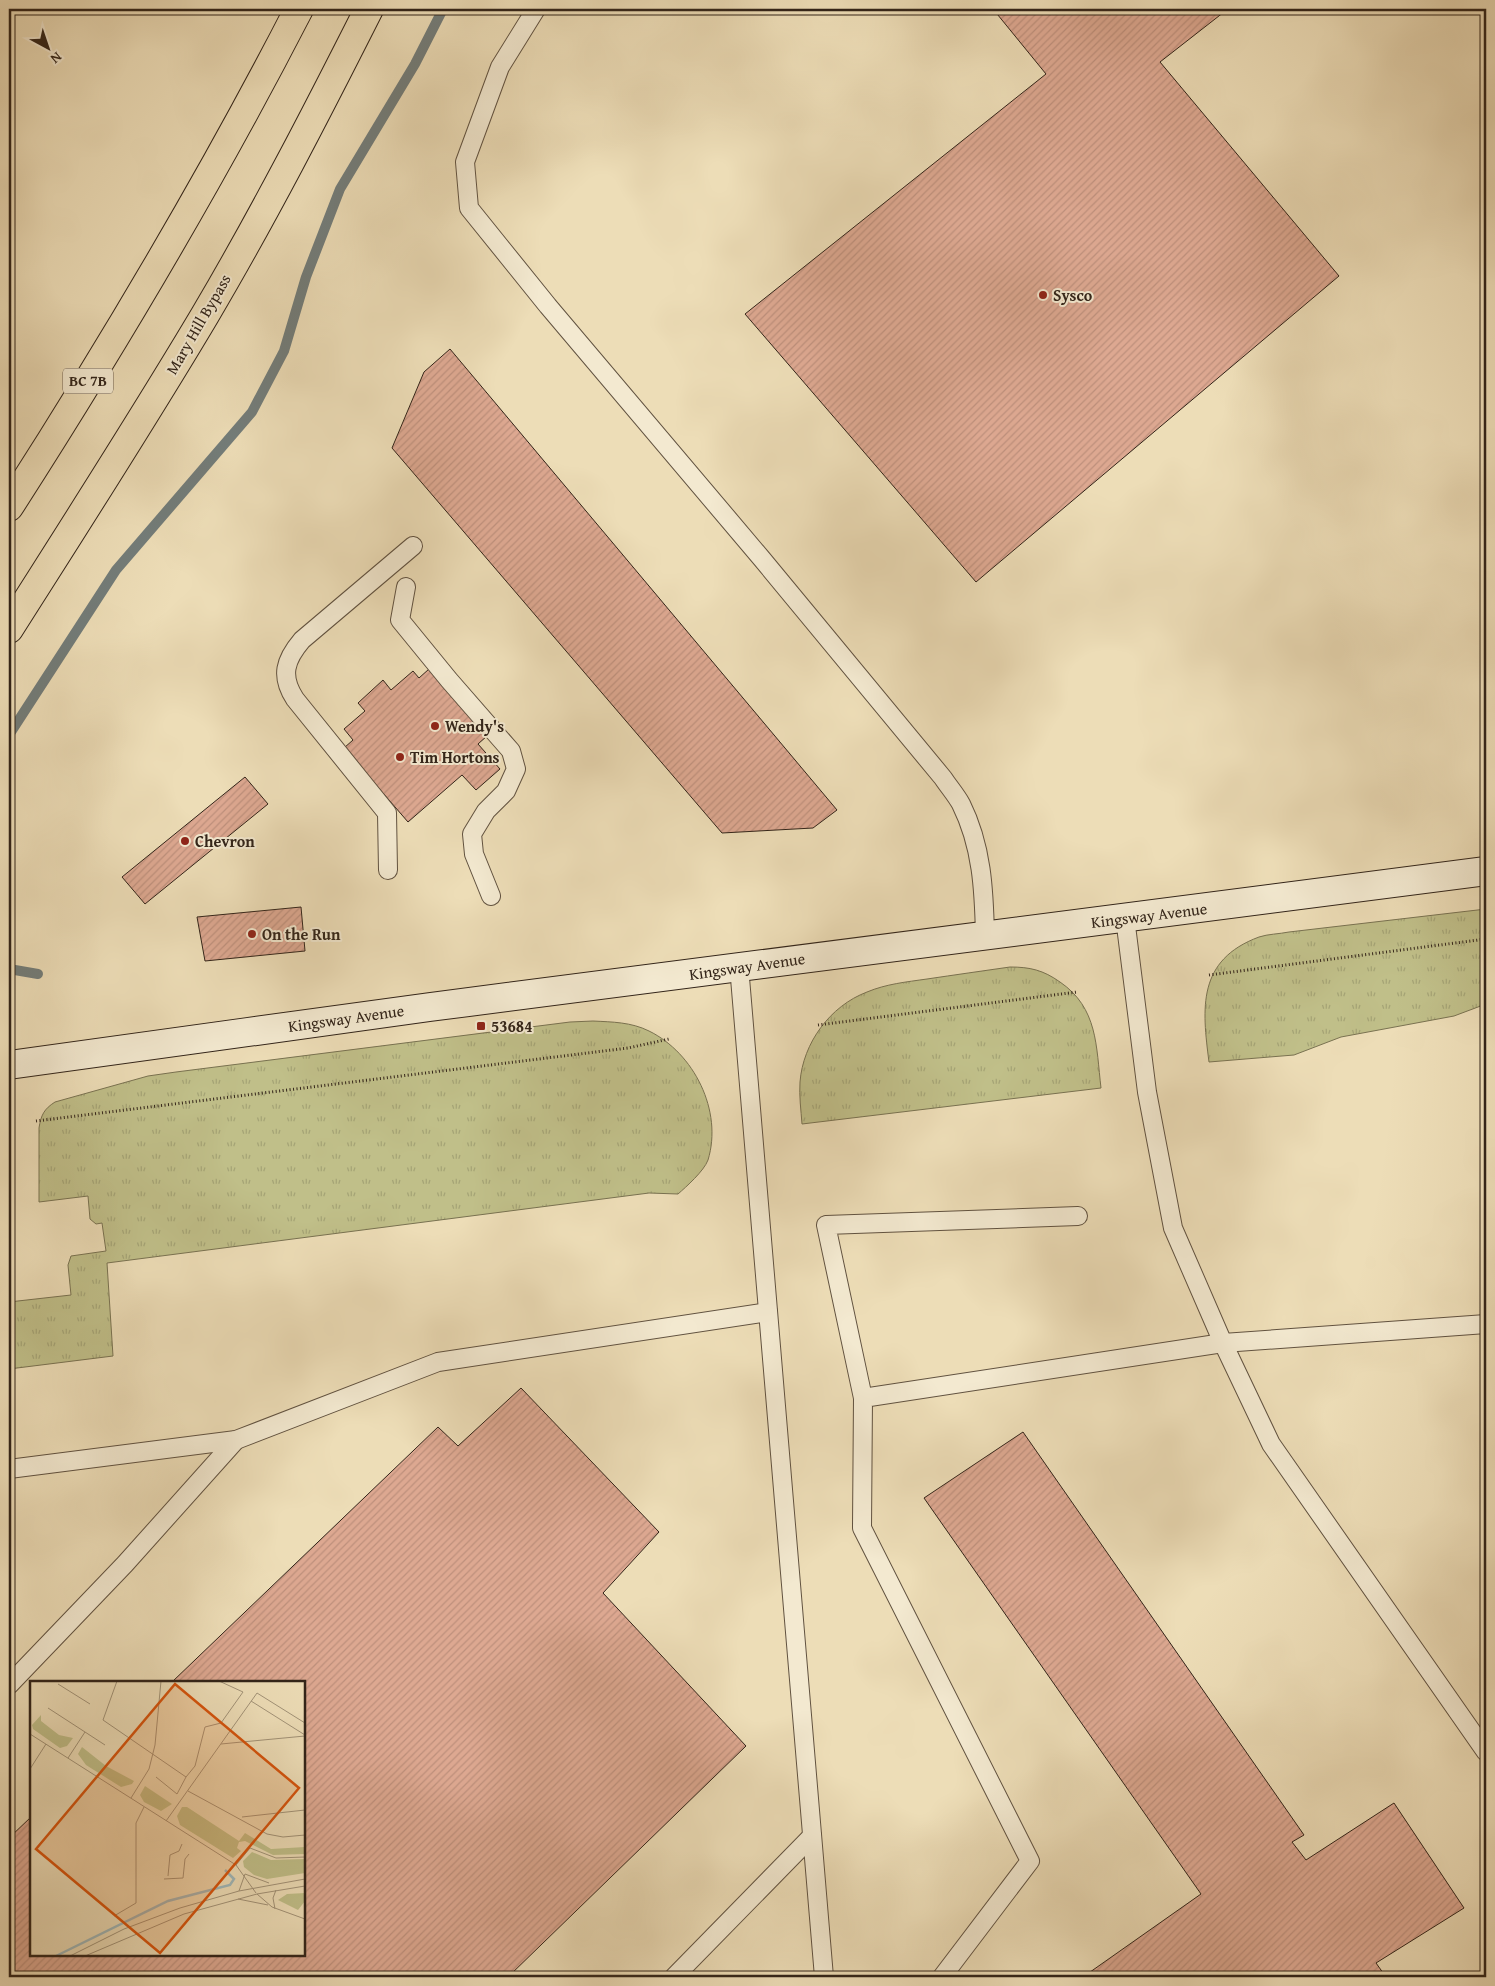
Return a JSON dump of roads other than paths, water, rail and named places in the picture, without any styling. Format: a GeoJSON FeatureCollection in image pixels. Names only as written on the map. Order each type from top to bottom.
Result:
{"type":"FeatureCollection","features":[{"type":"Feature","properties":{"kind":"highway","name":"BC 7B"},"geometry":{"type":"LineString","coordinates":[[9,507],[67,416],[164,254],[248,106],[299,9]]}},
{"type":"Feature","properties":{"kind":"highway","name":"Mary Hill Bypass"},"geometry":{"type":"LineString","coordinates":[[9,629],[132,436],[206,313],[305,136],[369,9]]}},
{"type":"Feature","properties":{"kind":"main road","name":"Kingsway Avenue"},"geometry":{"type":"LineString","coordinates":[[9,1065],[430,1006],[1486,871]]}},
{"type":"Feature","properties":{"kind":"lane"},"geometry":{"type":"LineString","coordinates":[[536,9],[500,67],[465,162],[469,208],[548,306],[756,552],[943,778],[960,804],[974,838],[983,882],[985,936]]}},
{"type":"Feature","properties":{"kind":"lane"},"geometry":{"type":"LineString","coordinates":[[388,870],[387,813],[287,687],[287,662],[292,651],[302,640],[413,546]]}},
{"type":"Feature","properties":{"kind":"lane"},"geometry":{"type":"LineString","coordinates":[[406,587],[400,620],[449,680],[511,750],[516,769],[506,791],[486,811],[472,834],[474,854],[491,896]]}},
{"type":"Feature","properties":{"kind":"lane"},"geometry":{"type":"LineString","coordinates":[[1125,918],[1147,1092],[1173,1228],[1271,1444],[1486,1752]]}},
{"type":"Feature","properties":{"kind":"lane"},"geometry":{"type":"LineString","coordinates":[[739,966],[824,1977]]}},
{"type":"Feature","properties":{"kind":"lane"},"geometry":{"type":"LineString","coordinates":[[942,1977],[1030,1861],[862,1528],[863,1398],[826,1225],[1078,1216]]}},
{"type":"Feature","properties":{"kind":"lane"},"geometry":{"type":"LineString","coordinates":[[9,1469],[236,1440],[438,1362],[768,1312]]}},
{"type":"Feature","properties":{"kind":"lane"},"geometry":{"type":"LineString","coordinates":[[863,1398],[1224,1343],[1486,1324]]}},
{"type":"Feature","properties":{"kind":"lane"},"geometry":{"type":"LineString","coordinates":[[9,1685],[125,1564],[236,1440]]}},
{"type":"Feature","properties":{"kind":"lane"},"geometry":{"type":"LineString","coordinates":[[674,1977],[812,1836]]}},
{"type":"Feature","properties":{"kind":"waterway"},"geometry":{"type":"LineString","coordinates":[[9,735],[116,570],[252,412],[284,351],[306,277],[340,189],[415,64],[443,9]]}},
{"type":"Feature","properties":{"kind":"waterway"},"geometry":{"type":"LineString","coordinates":[[9,969],[38,974]]}},
{"type":"Feature","properties":{"kind":"place","name":"Sysco"},"geometry":{"type":"Point","coordinates":[1043,295]}},
{"type":"Feature","properties":{"kind":"place","name":"Wendy's"},"geometry":{"type":"Point","coordinates":[435,726]}},
{"type":"Feature","properties":{"kind":"place","name":"Tim Hortons"},"geometry":{"type":"Point","coordinates":[400,757]}},
{"type":"Feature","properties":{"kind":"place","name":"Chevron"},"geometry":{"type":"Point","coordinates":[185,841]}},
{"type":"Feature","properties":{"kind":"place","name":"On the Run"},"geometry":{"type":"Point","coordinates":[252,934]}},
{"type":"Feature","properties":{"kind":"place","name":"53684"},"geometry":{"type":"Point","coordinates":[481,1026]}}]}
